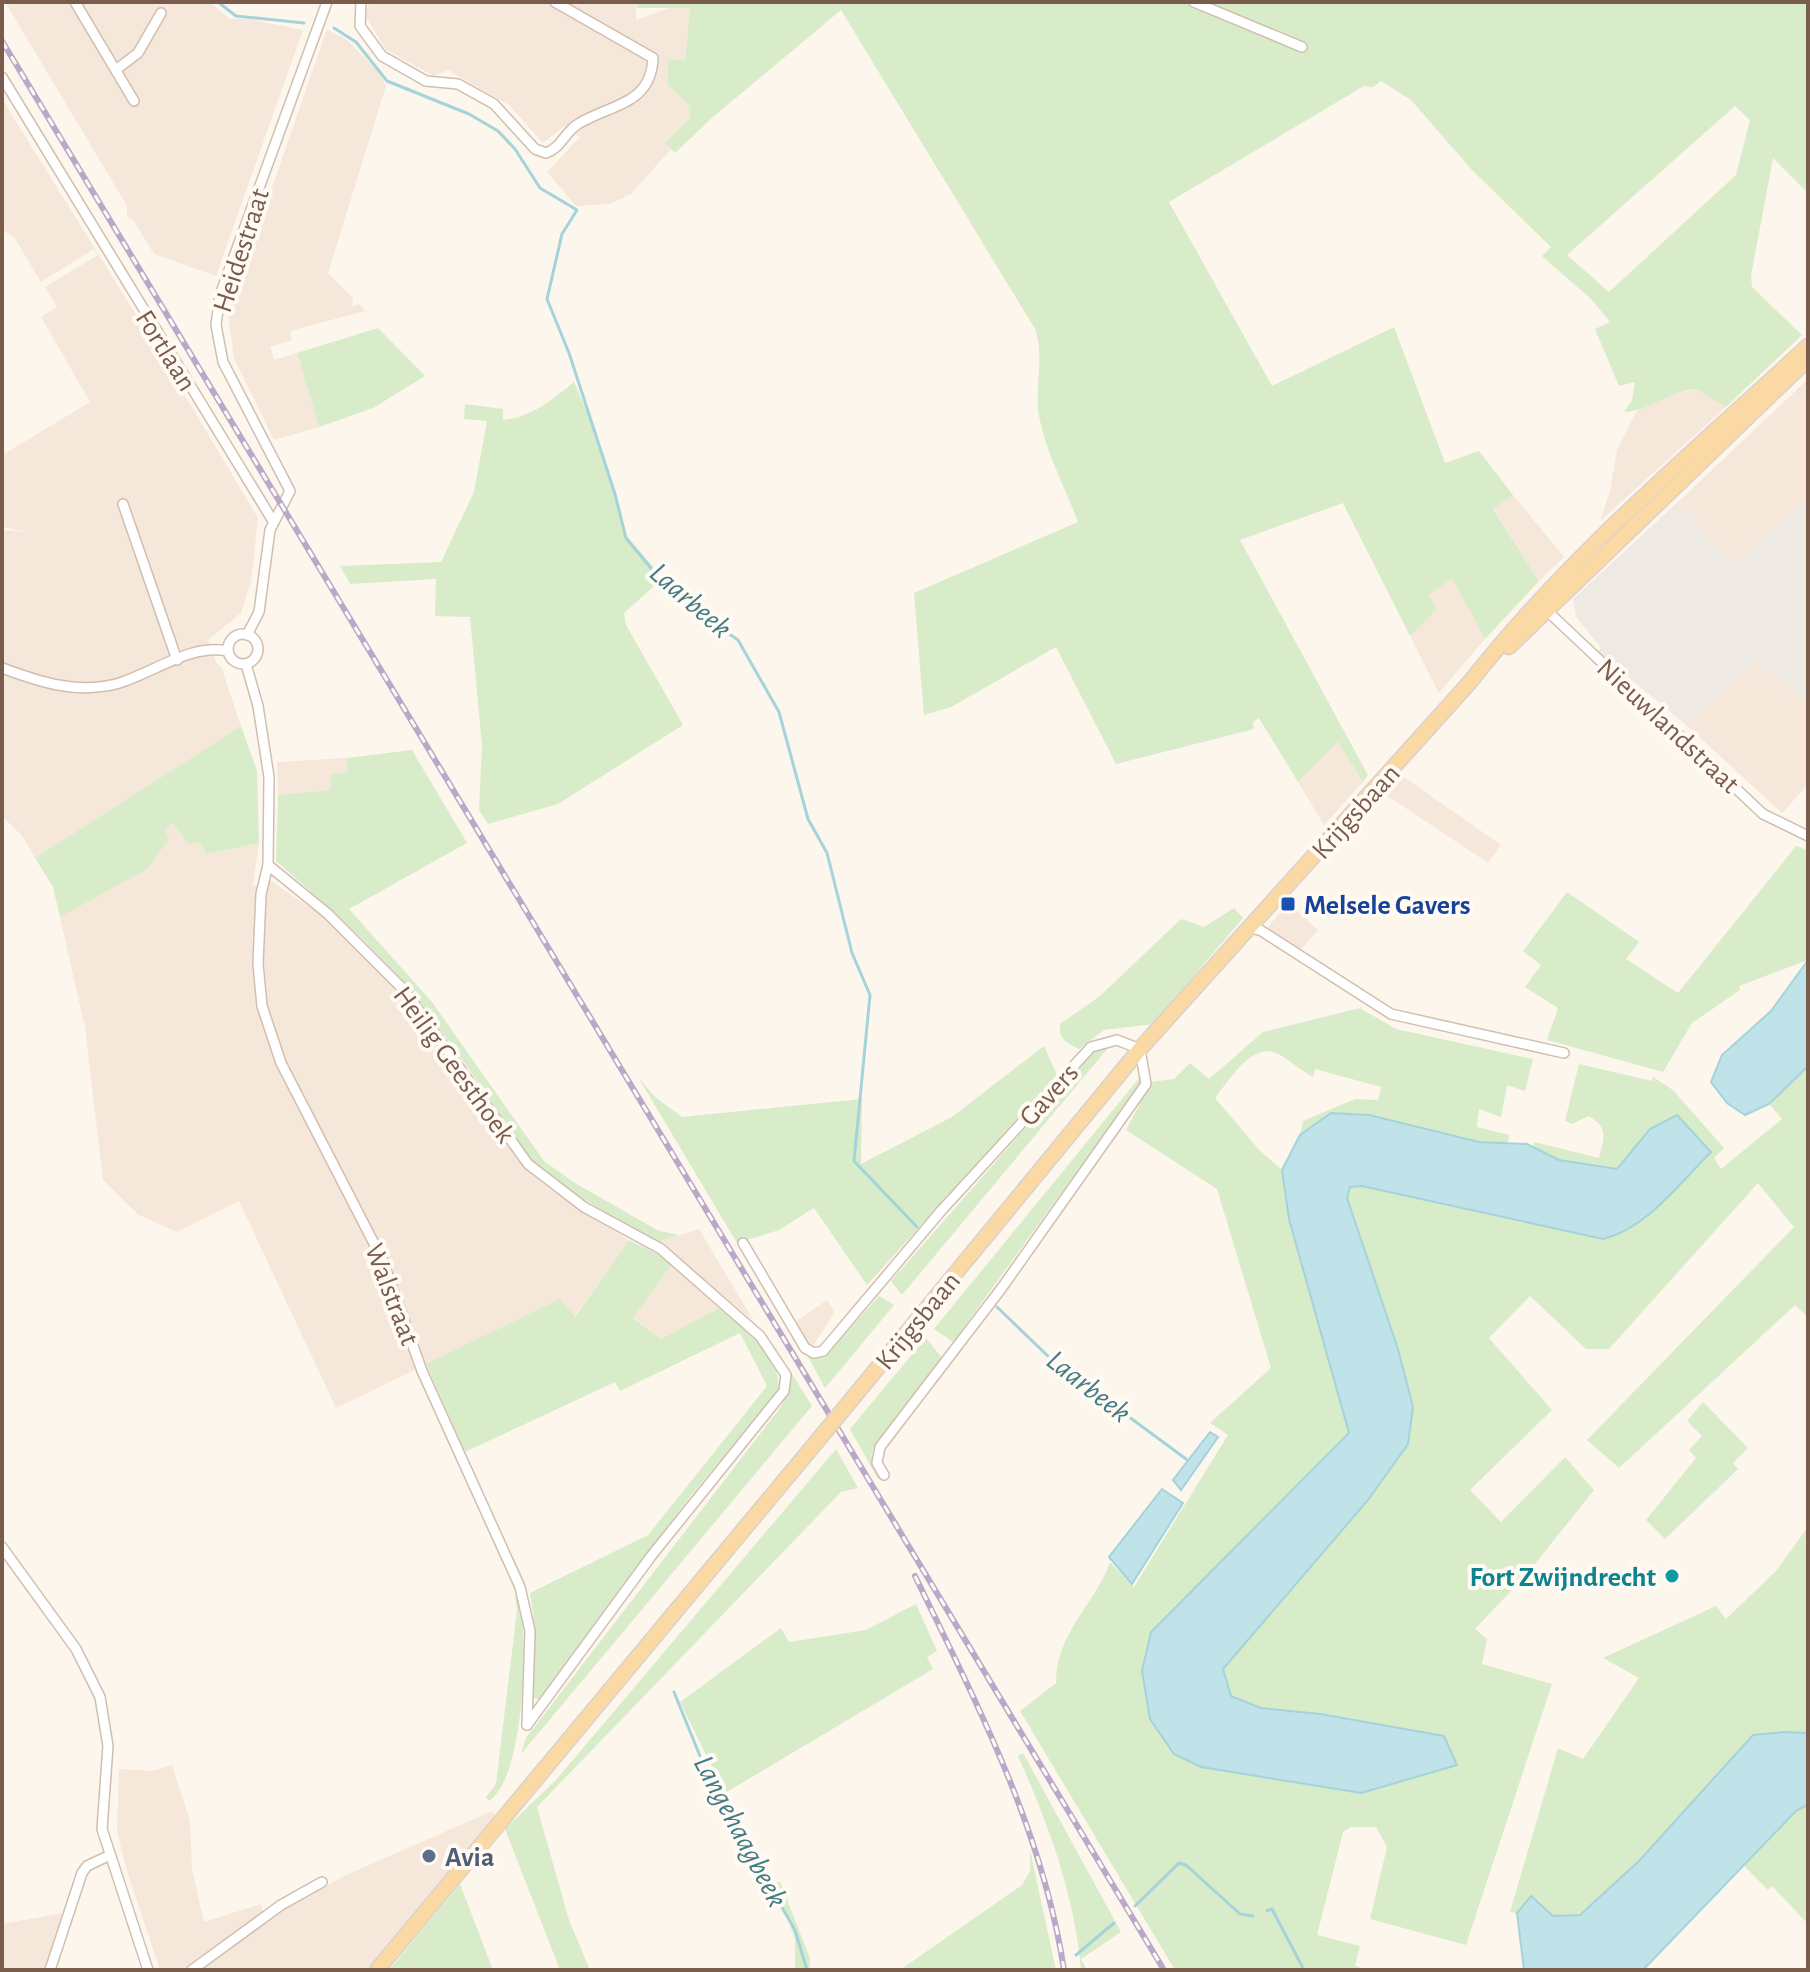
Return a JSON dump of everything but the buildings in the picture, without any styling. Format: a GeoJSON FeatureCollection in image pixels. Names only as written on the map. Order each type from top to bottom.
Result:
{"type":"FeatureCollection","features":[{"type":"Feature","properties":{"kind":"main road","name":"Krijgsbaan"},"geometry":{"type":"LineString","coordinates":[[377,1970],[1140,1049],[1626,510],[1808,346]]}},
{"type":"Feature","properties":{"kind":"main road","name":"Krijgsbaan"},"geometry":{"type":"LineString","coordinates":[[1542,606],[1642,523],[1718,442],[1808,359]]}},
{"type":"Feature","properties":{"kind":"main road"},"geometry":{"type":"LineString","coordinates":[[1626,510],[1631,522],[1642,523]]}},
{"type":"Feature","properties":{"kind":"street"},"geometry":{"type":"LineString","coordinates":[[75,2],[134,101]]}},
{"type":"Feature","properties":{"kind":"street","name":"Heidestraat"},"geometry":{"type":"LineString","coordinates":[[273,521],[290,491],[231,380],[216,325],[220,295],[327,2]]}},
{"type":"Feature","properties":{"kind":"street"},"geometry":{"type":"LineString","coordinates":[[361,2],[360,26],[382,56],[426,81],[458,84],[494,104],[542,153],[553,151],[566,133],[578,124],[629,102],[649,81],[653,58],[555,2]]}},
{"type":"Feature","properties":{"kind":"street"},"geometry":{"type":"LineString","coordinates":[[1194,2],[1302,47]]}},
{"type":"Feature","properties":{"kind":"street"},"geometry":{"type":"LineString","coordinates":[[117,69],[138,53],[161,13]]}},
{"type":"Feature","properties":{"kind":"street","name":"Fortlaan"},"geometry":{"type":"LineString","coordinates":[[2,77],[273,521]]}},
{"type":"Feature","properties":{"kind":"street"},"geometry":{"type":"LineString","coordinates":[[123,504],[177,660]]}},
{"type":"Feature","properties":{"kind":"street"},"geometry":{"type":"LineString","coordinates":[[246,664],[232,660],[228,651],[232,639],[247,635],[259,612],[273,521]]}},
{"type":"Feature","properties":{"kind":"street","name":"Nieuwlandstraat"},"geometry":{"type":"LineString","coordinates":[[1542,606],[1763,814],[1808,836]]}},
{"type":"Feature","properties":{"kind":"street"},"geometry":{"type":"LineString","coordinates":[[246,664],[256,656],[258,647],[247,635]]}},
{"type":"Feature","properties":{"kind":"street"},"geometry":{"type":"LineString","coordinates":[[2,668],[43,683],[81,688],[116,684],[203,650],[228,651]]}},
{"type":"Feature","properties":{"kind":"street"},"geometry":{"type":"LineString","coordinates":[[246,664],[266,746],[268,865]]}},
{"type":"Feature","properties":{"kind":"street","name":"Heilig Geesthoek"},"geometry":{"type":"LineString","coordinates":[[268,865],[328,914],[404,990],[528,1164],[584,1207],[661,1249],[760,1336],[786,1375],[784,1391],[652,1555],[527,1725]]}},
{"type":"Feature","properties":{"kind":"street","name":"Walstraat"},"geometry":{"type":"LineString","coordinates":[[268,865],[261,894],[258,964],[262,1006],[270,1036],[382,1259],[422,1371],[520,1587],[530,1631],[525,1700],[527,1725]]}},
{"type":"Feature","properties":{"kind":"street"},"geometry":{"type":"LineString","coordinates":[[1250,928],[1260,930],[1391,1014],[1564,1053]]}},
{"type":"Feature","properties":{"kind":"street","name":"Gavers"},"geometry":{"type":"LineString","coordinates":[[743,1243],[805,1348],[814,1353],[823,1351],[941,1211],[1091,1047],[1117,1040],[1140,1049]]}},
{"type":"Feature","properties":{"kind":"street"},"geometry":{"type":"LineString","coordinates":[[884,1475],[877,1463],[880,1447],[953,1352],[1146,1084],[1140,1049]]}},
{"type":"Feature","properties":{"kind":"street"},"geometry":{"type":"LineString","coordinates":[[2,1547],[76,1649],[100,1697],[108,1746],[101,1808],[108,1856],[148,1970]]}},
{"type":"Feature","properties":{"kind":"street"},"geometry":{"type":"LineString","coordinates":[[50,1970],[82,1873],[87,1866],[108,1856]]}},
{"type":"Feature","properties":{"kind":"street"},"geometry":{"type":"LineString","coordinates":[[192,1970],[281,1905],[322,1882]]}},
{"type":"Feature","properties":{"kind":"shaded area"},"geometry":{"type":"Polygon","coordinates":[[[5,2],[209,2],[230,19],[249,19],[303,30],[216,276],[154,254],[133,220],[127,217],[127,206],[5,2]]]}},
{"type":"Feature","properties":{"kind":"shaded area"},"geometry":{"type":"Polygon","coordinates":[[[369,2],[636,2],[636,20],[672,7],[690,7],[685,60],[668,85],[690,107],[691,117],[665,143],[671,149],[631,194],[610,204],[576,206],[547,172],[580,137],[564,126],[543,143],[509,105],[448,70],[434,76],[386,50],[366,17],[369,2]]]}},
{"type":"Feature","properties":{"kind":"shaded area"},"geometry":{"type":"Polygon","coordinates":[[[327,29],[347,40],[378,71],[386,86],[328,273],[353,298],[352,306],[360,304],[365,311],[290,331],[292,340],[270,347],[274,360],[297,353],[319,427],[274,440],[234,358],[228,314],[327,29]]]}},
{"type":"Feature","properties":{"kind":"shaded area"},"geometry":{"type":"Polygon","coordinates":[[[2,99],[150,337],[258,518],[251,582],[241,613],[208,640],[217,664],[221,666],[241,726],[35,858],[23,837],[2,816],[2,530],[30,532],[2,527],[2,455],[90,402],[41,317],[57,307],[45,287],[98,255],[94,249],[41,282],[14,237],[2,230],[2,99]]]}},
{"type":"Feature","properties":{"kind":"shaded area"},"geometry":{"type":"Polygon","coordinates":[[[1808,379],[1808,497],[1733,565],[1678,502],[1808,379]]]}},
{"type":"Feature","properties":{"kind":"shaded area"},"geometry":{"type":"Polygon","coordinates":[[[1696,389],[1726,407],[1600,521],[1610,491],[1617,449],[1637,411],[1658,398],[1696,389]]]}},
{"type":"Feature","properties":{"kind":"shaded area"},"geometry":{"type":"Polygon","coordinates":[[[1513,495],[1564,557],[1539,581],[1493,508],[1513,495]]]}},
{"type":"Feature","properties":{"kind":"shaded area"},"geometry":{"type":"Polygon","coordinates":[[[1808,497],[1808,704],[1757,661],[1685,724],[1598,652],[1601,648],[1576,617],[1573,599],[1678,502],[1733,565],[1808,497]]]}},
{"type":"Feature","properties":{"kind":"shaded area"},"geometry":{"type":"Polygon","coordinates":[[[1452,578],[1485,639],[1439,693],[1410,636],[1437,609],[1429,595],[1452,578]]]}},
{"type":"Feature","properties":{"kind":"shaded area"},"geometry":{"type":"Polygon","coordinates":[[[1757,661],[1808,704],[1808,785],[1782,813],[1685,724],[1757,661]]]}},
{"type":"Feature","properties":{"kind":"shaded area"},"geometry":{"type":"Polygon","coordinates":[[[1338,742],[1363,782],[1324,825],[1298,782],[1338,742]]]}},
{"type":"Feature","properties":{"kind":"shaded area"},"geometry":{"type":"Polygon","coordinates":[[[346,758],[349,772],[331,790],[278,795],[277,762],[346,758]]]}},
{"type":"Feature","properties":{"kind":"shaded area"},"geometry":{"type":"Polygon","coordinates":[[[1401,775],[1501,845],[1488,863],[1383,793],[1401,775]]]}},
{"type":"Feature","properties":{"kind":"shaded area"},"geometry":{"type":"Polygon","coordinates":[[[173,823],[189,844],[199,843],[207,854],[259,843],[253,885],[265,887],[270,880],[328,920],[397,990],[523,1166],[549,1189],[629,1240],[574,1317],[560,1300],[336,1408],[239,1201],[177,1232],[139,1215],[103,1180],[85,1028],[60,917],[173,823]]]}},
{"type":"Feature","properties":{"kind":"shaded area"},"geometry":{"type":"Polygon","coordinates":[[[1289,903],[1318,930],[1299,952],[1267,928],[1289,903]]]}},
{"type":"Feature","properties":{"kind":"shaded area"},"geometry":{"type":"Polygon","coordinates":[[[699,1229],[718,1261],[754,1321],[658,1242],[699,1229]]]}},
{"type":"Feature","properties":{"kind":"shaded area"},"geometry":{"type":"Polygon","coordinates":[[[671,1265],[719,1308],[661,1339],[633,1317],[671,1265]]]}},
{"type":"Feature","properties":{"kind":"shaded area"},"geometry":{"type":"Polygon","coordinates":[[[827,1300],[835,1312],[807,1355],[789,1326],[827,1300]]]}},
{"type":"Feature","properties":{"kind":"shaded area"},"geometry":{"type":"Polygon","coordinates":[[[172,1765],[190,1821],[192,1869],[204,1922],[261,1904],[263,1911],[184,1970],[160,1970],[117,1831],[119,1769],[153,1771],[172,1765]]]}},
{"type":"Feature","properties":{"kind":"shaded area"},"geometry":{"type":"Polygon","coordinates":[[[492,1811],[495,1815],[366,1970],[200,1970],[278,1913],[344,1876],[492,1811]]]}},
{"type":"Feature","properties":{"kind":"shaded area"},"geometry":{"type":"Polygon","coordinates":[[[63,1913],[44,1970],[2,1970],[2,1924],[63,1913]]]}},
{"type":"Feature","properties":{"kind":"green space"},"geometry":{"type":"Polygon","coordinates":[[[636,2],[1808,2],[1808,193],[1773,158],[1751,276],[1752,287],[1802,335],[1726,407],[1696,389],[1624,412],[1632,400],[1635,382],[1619,386],[1595,329],[1610,322],[1592,300],[1542,256],[1551,247],[1472,170],[1411,100],[1381,81],[1373,87],[1364,86],[1169,202],[1272,386],[1394,327],[1445,463],[1479,451],[1513,495],[1493,509],[1539,581],[1485,639],[1452,578],[1429,595],[1437,609],[1410,636],[1343,503],[1240,540],[1368,775],[1363,782],[1338,742],[1298,782],[1259,718],[1253,722],[1254,729],[1116,764],[1056,647],[951,707],[924,715],[914,593],[1078,522],[1042,430],[1038,394],[1039,350],[1035,329],[841,10],[714,116],[675,153],[665,143],[690,118],[690,107],[668,85],[668,60],[685,60],[690,8],[637,8],[636,2]],[[1735,106],[1567,255],[1609,292],[1736,175],[1750,120],[1735,106]]]}},
{"type":"Feature","properties":{"kind":"green space"},"geometry":{"type":"Polygon","coordinates":[[[378,328],[425,376],[373,408],[319,427],[297,353],[378,328]]]}},
{"type":"Feature","properties":{"kind":"green space"},"geometry":{"type":"Polygon","coordinates":[[[574,382],[597,435],[625,534],[663,578],[624,613],[626,625],[683,725],[558,804],[488,824],[479,810],[482,745],[470,617],[435,616],[436,579],[350,584],[340,566],[441,562],[474,492],[487,421],[464,419],[465,404],[503,409],[503,420],[513,418],[541,407],[574,382]]]}},
{"type":"Feature","properties":{"kind":"green space"},"geometry":{"type":"Polygon","coordinates":[[[241,726],[257,771],[259,843],[207,854],[199,843],[189,844],[172,823],[165,830],[169,839],[147,869],[60,917],[53,887],[35,858],[241,726]]]}},
{"type":"Feature","properties":{"kind":"green space"},"geometry":{"type":"Polygon","coordinates":[[[412,750],[467,843],[349,909],[432,1002],[544,1161],[575,1183],[659,1231],[679,1235],[658,1242],[575,1193],[529,1157],[428,1013],[397,975],[347,924],[276,861],[278,795],[331,790],[330,775],[348,772],[346,758],[412,750]]]}},
{"type":"Feature","properties":{"kind":"green space"},"geometry":{"type":"Polygon","coordinates":[[[1796,846],[1808,850],[1808,960],[1739,986],[1740,990],[1692,1023],[1663,1072],[1547,1040],[1558,1008],[1525,987],[1541,965],[1523,951],[1567,892],[1639,942],[1626,959],[1678,993],[1796,846]]]}},
{"type":"Feature","properties":{"kind":"green space"},"geometry":{"type":"Polygon","coordinates":[[[1234,908],[1243,918],[1153,1024],[1104,1030],[1079,1049],[1062,1037],[1060,1024],[1100,996],[1181,919],[1204,927],[1234,908]]]}},
{"type":"Feature","properties":{"kind":"green space"},"geometry":{"type":"Polygon","coordinates":[[[1360,1008],[1396,1029],[1533,1059],[1525,1091],[1507,1085],[1501,1117],[1479,1109],[1477,1127],[1509,1135],[1508,1144],[1479,1142],[1331,1114],[1300,1135],[1303,1121],[1355,1099],[1378,1100],[1381,1087],[1315,1069],[1313,1077],[1281,1055],[1267,1051],[1258,1053],[1241,1065],[1215,1098],[1260,1151],[1282,1170],[1289,1219],[1349,1433],[1303,1480],[1150,1719],[1320,1714],[1261,1708],[1231,1696],[1223,1669],[1368,1500],[1408,1444],[1413,1407],[1398,1349],[1347,1198],[1350,1187],[1362,1186],[1602,1239],[1690,1131],[1676,1115],[1650,1129],[1617,1169],[1559,1160],[1534,1148],[1534,1142],[1599,1158],[1603,1139],[1600,1125],[1589,1116],[1572,1124],[1565,1121],[1579,1064],[1652,1081],[1653,1077],[1673,1090],[1724,1148],[1714,1158],[1721,1169],[1782,1119],[1769,1104],[1808,1066],[1808,1317],[1795,1305],[1619,1468],[1587,1440],[1794,1227],[1758,1183],[1609,1349],[1586,1349],[1530,1296],[1489,1338],[1552,1410],[1470,1490],[1501,1522],[1565,1457],[1594,1490],[1526,1575],[1475,1629],[1487,1639],[1482,1664],[1552,1684],[1466,1945],[1370,1919],[1387,1847],[1376,1827],[1351,1827],[1343,1832],[1317,1935],[1360,1946],[1355,1966],[1371,1970],[1175,1970],[1020,1711],[1056,1683],[1062,1649],[1110,1562],[1134,1587],[1228,1435],[1210,1423],[1271,1368],[1217,1189],[1126,1130],[1151,1082],[1174,1079],[1190,1063],[1209,1079],[1263,1032],[1360,1008]]]}},
{"type":"Feature","properties":{"kind":"green space"},"geometry":{"type":"Polygon","coordinates":[[[1044,1046],[1057,1075],[867,1285],[814,1208],[779,1230],[737,1243],[638,1077],[655,1097],[682,1117],[862,1099],[861,1164],[952,1117],[1044,1046]]]}},
{"type":"Feature","properties":{"kind":"green space"},"geometry":{"type":"Polygon","coordinates":[[[1105,1046],[1108,1048],[902,1295],[891,1281],[1080,1066],[1093,1052],[1105,1046]]]}},
{"type":"Feature","properties":{"kind":"green space"},"geometry":{"type":"Polygon","coordinates":[[[1140,1077],[1142,1082],[953,1342],[934,1329],[1140,1077]]]}},
{"type":"Feature","properties":{"kind":"green space"},"geometry":{"type":"Polygon","coordinates":[[[629,1240],[659,1255],[671,1265],[633,1318],[661,1339],[719,1308],[767,1353],[779,1389],[689,1498],[539,1700],[531,1696],[535,1629],[530,1593],[648,1535],[767,1386],[740,1333],[620,1391],[615,1382],[465,1452],[426,1364],[560,1299],[575,1317],[629,1240]]]}},
{"type":"Feature","properties":{"kind":"green space"},"geometry":{"type":"Polygon","coordinates":[[[879,1296],[894,1305],[825,1388],[807,1355],[818,1358],[827,1354],[879,1296]]]}},
{"type":"Feature","properties":{"kind":"green space"},"geometry":{"type":"Polygon","coordinates":[[[926,1338],[942,1358],[875,1445],[871,1455],[883,1475],[878,1479],[850,1429],[926,1338]]]}},
{"type":"Feature","properties":{"kind":"green space"},"geometry":{"type":"Polygon","coordinates":[[[792,1374],[812,1406],[521,1754],[526,1738],[780,1408],[788,1393],[792,1374]]]}},
{"type":"Feature","properties":{"kind":"green space"},"geometry":{"type":"Polygon","coordinates":[[[1703,1402],[1748,1448],[1733,1463],[1738,1469],[1665,1539],[1646,1520],[1696,1458],[1689,1450],[1702,1436],[1687,1421],[1703,1402]]]}},
{"type":"Feature","properties":{"kind":"green space"},"geometry":{"type":"Polygon","coordinates":[[[836,1449],[858,1488],[841,1492],[537,1807],[569,1920],[590,1970],[560,1970],[505,1829],[556,1780],[836,1449]]]}},
{"type":"Feature","properties":{"kind":"green space"},"geometry":{"type":"Polygon","coordinates":[[[1808,1527],[1808,1733],[1753,1735],[1639,1861],[1580,1915],[1553,1916],[1531,1896],[1517,1913],[1510,1912],[1558,1748],[1583,1759],[1639,1678],[1603,1658],[1716,1606],[1726,1619],[1776,1571],[1808,1527]]]}},
{"type":"Feature","properties":{"kind":"green space"},"geometry":{"type":"Polygon","coordinates":[[[515,1595],[520,1599],[524,1644],[521,1706],[510,1765],[501,1787],[489,1801],[486,1797],[496,1784],[517,1610],[515,1595]]]}},
{"type":"Feature","properties":{"kind":"green space"},"geometry":{"type":"Polygon","coordinates":[[[916,1604],[937,1651],[927,1657],[933,1669],[725,1793],[680,1702],[781,1628],[789,1642],[866,1630],[916,1604]]]}},
{"type":"Feature","properties":{"kind":"green space"},"geometry":{"type":"Polygon","coordinates":[[[1023,1753],[1121,1932],[1081,1959],[1087,1970],[1081,1970],[1066,1887],[1050,1834],[1018,1756],[1023,1753]]]}},
{"type":"Feature","properties":{"kind":"green space"},"geometry":{"type":"Polygon","coordinates":[[[1808,1805],[1808,1924],[1772,1886],[1768,1890],[1744,1866],[1797,1810],[1808,1805]]]}},
{"type":"Feature","properties":{"kind":"green space"},"geometry":{"type":"Polygon","coordinates":[[[1030,1850],[1056,1970],[900,1970],[1022,1885],[1030,1871],[1030,1850]]]}},
{"type":"Feature","properties":{"kind":"green space"},"geometry":{"type":"Polygon","coordinates":[[[780,1882],[810,1958],[810,1970],[795,1970],[795,1939],[774,1883],[780,1882]]]}},
{"type":"Feature","properties":{"kind":"green space"},"geometry":{"type":"Polygon","coordinates":[[[460,1884],[493,1970],[389,1970],[460,1884]]]}},
{"type":"Feature","properties":{"kind":"water"},"geometry":{"type":"Polygon","coordinates":[[[1808,960],[1808,1066],[1769,1104],[1745,1115],[1727,1103],[1711,1082],[1722,1055],[1771,1011],[1808,960]]]}},
{"type":"Feature","properties":{"kind":"water"},"geometry":{"type":"Polygon","coordinates":[[[1331,1113],[1369,1115],[1479,1142],[1527,1144],[1559,1160],[1617,1169],[1650,1129],[1677,1115],[1711,1152],[1648,1215],[1603,1239],[1362,1186],[1350,1187],[1347,1198],[1398,1349],[1413,1407],[1408,1444],[1368,1500],[1223,1669],[1231,1696],[1261,1708],[1320,1714],[1444,1736],[1457,1765],[1361,1793],[1201,1767],[1174,1754],[1150,1719],[1142,1671],[1151,1632],[1349,1433],[1289,1219],[1282,1170],[1300,1135],[1331,1113]]]}},
{"type":"Feature","properties":{"kind":"water"},"geometry":{"type":"Polygon","coordinates":[[[1210,1432],[1218,1437],[1181,1490],[1173,1480],[1210,1432]]]}},
{"type":"Feature","properties":{"kind":"water"},"geometry":{"type":"Polygon","coordinates":[[[1162,1489],[1183,1503],[1132,1584],[1109,1557],[1162,1489]]]}},
{"type":"Feature","properties":{"kind":"water"},"geometry":{"type":"Polygon","coordinates":[[[1808,1733],[1808,1805],[1797,1810],[1643,1970],[1524,1970],[1517,1913],[1531,1896],[1553,1916],[1580,1915],[1639,1861],[1753,1735],[1808,1733]]]}},
{"type":"Feature","properties":{"kind":"waterway","name":"Laarbeek"},"geometry":{"type":"LineString","coordinates":[[218,2],[236,16],[304,23]]}},
{"type":"Feature","properties":{"kind":"waterway","name":"Laarbeek"},"geometry":{"type":"LineString","coordinates":[[334,28],[356,42],[387,81],[469,114],[498,131],[515,149],[540,188],[577,210],[562,234],[547,299],[569,353],[615,494],[626,538],[664,584],[687,605],[738,640],[779,712],[808,819],[827,853],[852,953],[870,995],[854,1161],[917,1227]]}},
{"type":"Feature","properties":{"kind":"waterway","name":"Laarbeek"},"geometry":{"type":"LineString","coordinates":[[997,1307],[1052,1360],[1186,1459]]}},
{"type":"Feature","properties":{"kind":"waterway","name":"Langehaagbeek"},"geometry":{"type":"LineString","coordinates":[[674,1692],[713,1788],[795,1930],[807,1970]]}},
{"type":"Feature","properties":{"kind":"waterway"},"geometry":{"type":"LineString","coordinates":[[1135,1906],[1179,1863],[1186,1865],[1240,1914],[1253,1916]]}},
{"type":"Feature","properties":{"kind":"waterway"},"geometry":{"type":"LineString","coordinates":[[1267,1911],[1272,1909],[1304,1970]]}},
{"type":"Feature","properties":{"kind":"waterway"},"geometry":{"type":"LineString","coordinates":[[1076,1955],[1114,1923]]}},
{"type":"Feature","properties":{"kind":"railway"},"geometry":{"type":"LineString","coordinates":[[2,41],[1164,1970]]}},
{"type":"Feature","properties":{"kind":"railway"},"geometry":{"type":"LineString","coordinates":[[915,1576],[983,1719],[1024,1817],[1054,1918],[1064,1970]]}},
{"type":"Feature","properties":{"kind":"place","name":"Melsele Gavers"},"geometry":{"type":"Point","coordinates":[1288,904]}},
{"type":"Feature","properties":{"kind":"place","name":"Fort Zwijndrecht"},"geometry":{"type":"Point","coordinates":[1672,1576]}},
{"type":"Feature","properties":{"kind":"place","name":"Avia"},"geometry":{"type":"Point","coordinates":[429,1856]}}]}
